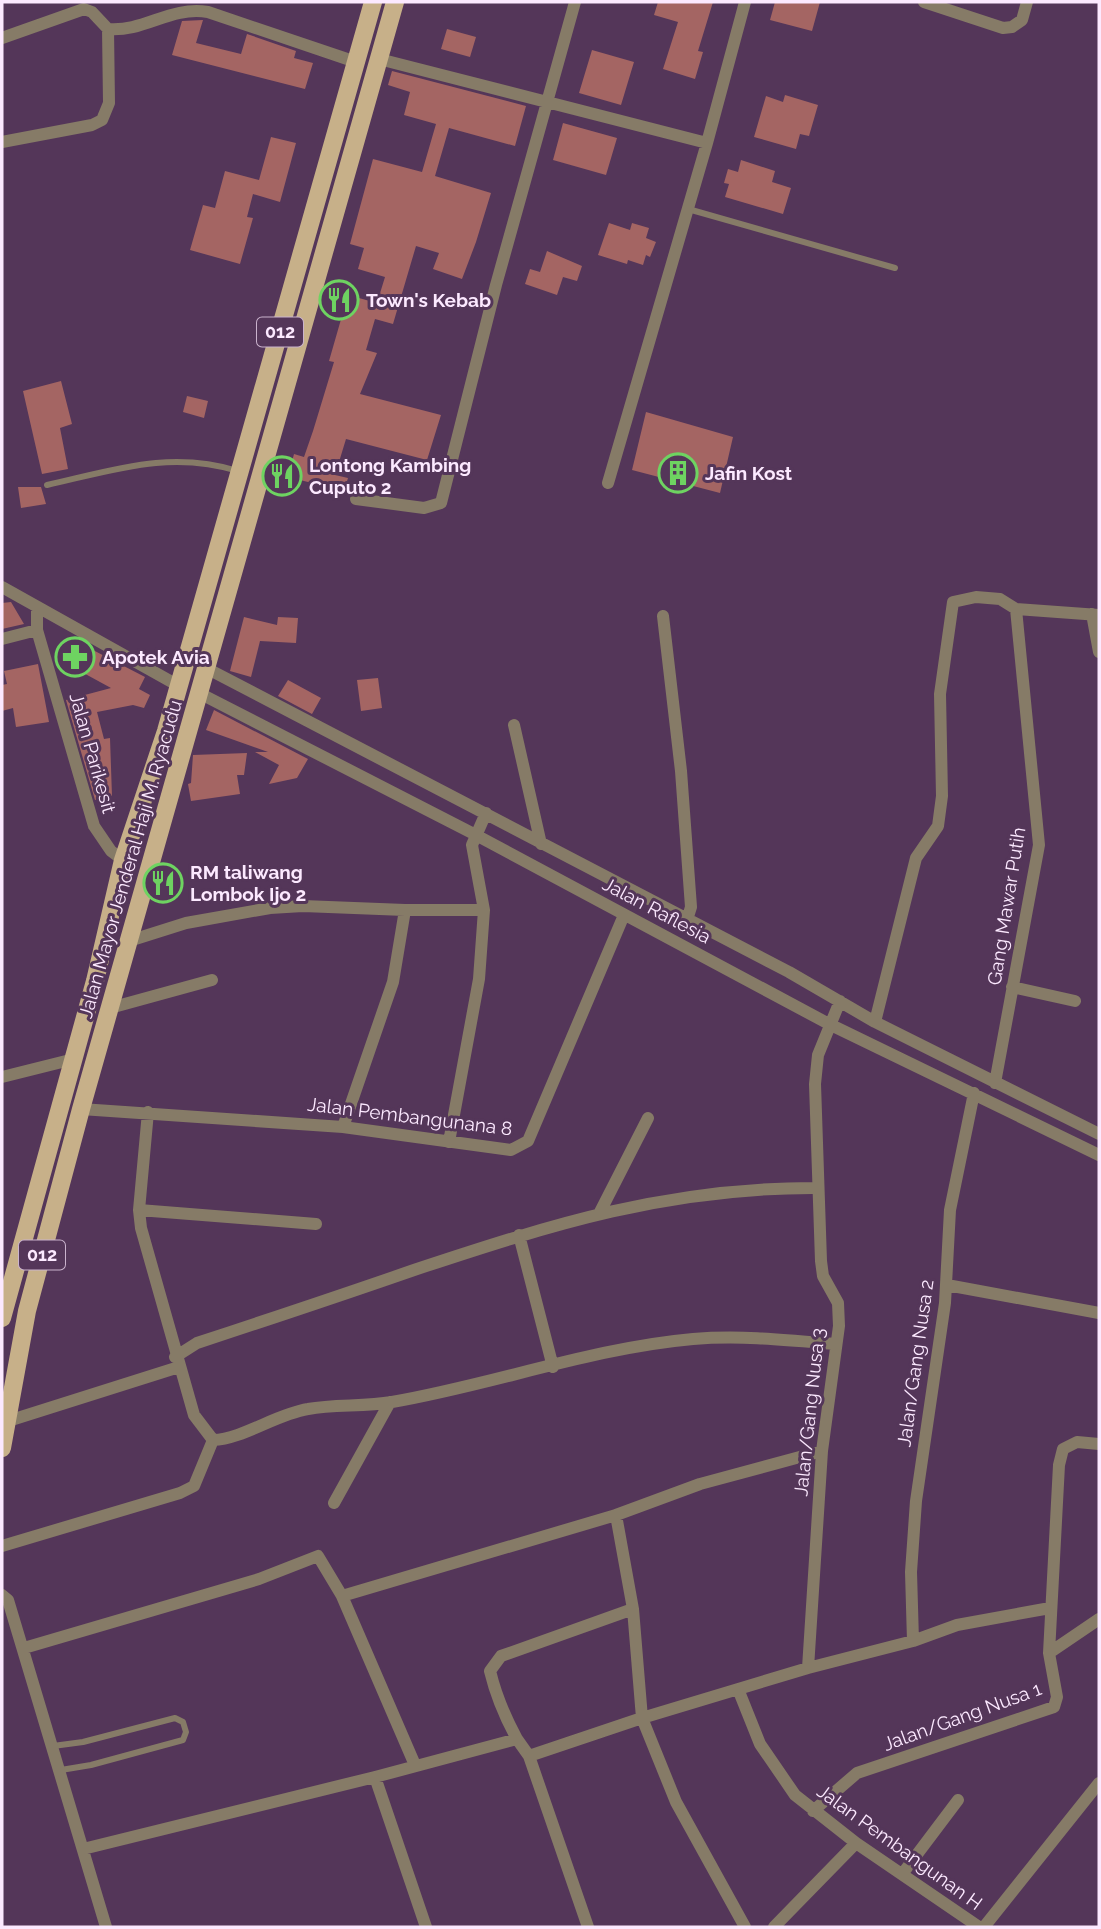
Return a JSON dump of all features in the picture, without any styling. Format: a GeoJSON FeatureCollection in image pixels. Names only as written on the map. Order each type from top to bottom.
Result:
{"type":"FeatureCollection","features":[{"type":"Feature","properties":{"kind":"main road","name":"Jalan Mayor Jenderal Haji M. Ryacudu"},"geometry":{"type":"LineString","coordinates":[[2,1318],[95,981],[122,860],[182,676],[373,2]]}},
{"type":"Feature","properties":{"kind":"main road"},"geometry":{"type":"LineString","coordinates":[[363,37],[372,24],[379,2]]}},
{"type":"Feature","properties":{"kind":"main road","name":"Jalan Mayor Jenderal Haji M. Ryacudu"},"geometry":{"type":"LineString","coordinates":[[2,1448],[27,1311],[81,1109],[395,2]]}},
{"type":"Feature","properties":{"kind":"main road"},"geometry":{"type":"LineString","coordinates":[[95,981],[101,990],[109,989],[118,958],[128,946]]}},
{"type":"Feature","properties":{"kind":"main road"},"geometry":{"type":"LineString","coordinates":[[75,1054],[86,1036],[96,1003],[101,1002],[110,1007]]}},
{"type":"Feature","properties":{"kind":"street"},"geometry":{"type":"LineString","coordinates":[[356,499],[424,508],[441,503],[496,285],[575,2]]}},
{"type":"Feature","properties":{"kind":"street"},"geometry":{"type":"LineString","coordinates":[[608,483],[745,2]]}},
{"type":"Feature","properties":{"kind":"street"},"geometry":{"type":"LineString","coordinates":[[924,2],[1003,28],[1012,27],[1022,20],[1027,2]]}},
{"type":"Feature","properties":{"kind":"street"},"geometry":{"type":"LineString","coordinates":[[2,38],[87,9],[108,29],[123,30],[190,9],[208,12],[356,62]]}},
{"type":"Feature","properties":{"kind":"street"},"geometry":{"type":"LineString","coordinates":[[2,142],[92,125],[102,120],[109,103],[108,29]]}},
{"type":"Feature","properties":{"kind":"street"},"geometry":{"type":"LineString","coordinates":[[379,59],[707,143]]}},
{"type":"Feature","properties":{"kind":"street"},"geometry":{"type":"LineString","coordinates":[[2,587],[37,607],[182,676]]}},
{"type":"Feature","properties":{"kind":"street"},"geometry":{"type":"LineString","coordinates":[[875,1023],[916,858],[938,826],[942,796],[940,694],[953,602],[976,597],[1000,598],[1016,609],[1095,615],[1099,652]]}},
{"type":"Feature","properties":{"kind":"street","name":"Jalan Parikesit"},"geometry":{"type":"LineString","coordinates":[[37,607],[37,630],[94,826],[104,843],[122,860]]}},
{"type":"Feature","properties":{"kind":"street","name":"Gang Mawar Putih"},"geometry":{"type":"LineString","coordinates":[[995,1083],[1039,845],[1040,826],[1016,609]]}},
{"type":"Feature","properties":{"kind":"street"},"geometry":{"type":"LineString","coordinates":[[663,616],[681,771],[691,907],[687,920]]}},
{"type":"Feature","properties":{"kind":"street"},"geometry":{"type":"LineString","coordinates":[[2,639],[37,630]]}},
{"type":"Feature","properties":{"kind":"street","name":"Jalan Raflesia"},"geometry":{"type":"LineString","coordinates":[[202,680],[485,815],[687,920],[875,1023],[948,1070],[974,1093],[1099,1155]]}},
{"type":"Feature","properties":{"kind":"street","name":"Jalan Raflesia"},"geometry":{"type":"LineString","coordinates":[[202,680],[624,915],[830,1022],[948,1070],[995,1083],[1099,1134]]}},
{"type":"Feature","properties":{"kind":"street"},"geometry":{"type":"LineString","coordinates":[[514,724],[541,844]]}},
{"type":"Feature","properties":{"kind":"street"},"geometry":{"type":"LineString","coordinates":[[449,1142],[479,979],[484,909],[474,870],[472,845],[475,832],[485,815]]}},
{"type":"Feature","properties":{"kind":"street"},"geometry":{"type":"LineString","coordinates":[[128,946],[186,923],[270,908],[303,905],[405,910],[484,909]]}},
{"type":"Feature","properties":{"kind":"street"},"geometry":{"type":"LineString","coordinates":[[343,1127],[393,982],[405,910]]}},
{"type":"Feature","properties":{"kind":"street","name":"Jalan Pembangunana 8"},"geometry":{"type":"LineString","coordinates":[[81,1109],[343,1127],[512,1150],[528,1142],[624,915]]}},
{"type":"Feature","properties":{"kind":"street"},"geometry":{"type":"LineString","coordinates":[[110,1007],[212,980]]}},
{"type":"Feature","properties":{"kind":"street"},"geometry":{"type":"LineString","coordinates":[[1012,986],[1075,1001]]}},
{"type":"Feature","properties":{"kind":"street","name":"Jalan/Gang Nusa 3"},"geometry":{"type":"LineString","coordinates":[[808,1668],[822,1451],[839,1311],[823,1276],[815,1084],[818,1055],[839,1002]]}},
{"type":"Feature","properties":{"kind":"street"},"geometry":{"type":"LineString","coordinates":[[2,1077],[75,1054]]}},
{"type":"Feature","properties":{"kind":"street","name":"Jalan/Gang Nusa 2"},"geometry":{"type":"LineString","coordinates":[[913,1641],[911,1572],[916,1501],[947,1285],[950,1210],[974,1093]]}},
{"type":"Feature","properties":{"kind":"street"},"geometry":{"type":"LineString","coordinates":[[148,1112],[139,1210],[141,1228],[194,1415],[212,1440]]}},
{"type":"Feature","properties":{"kind":"street"},"geometry":{"type":"LineString","coordinates":[[600,1212],[648,1118]]}},
{"type":"Feature","properties":{"kind":"street"},"geometry":{"type":"LineString","coordinates":[[5,1422],[177,1362],[197,1343],[519,1235],[600,1212],[722,1191],[818,1188]]}},
{"type":"Feature","properties":{"kind":"street"},"geometry":{"type":"LineString","coordinates":[[139,1210],[316,1224]]}},
{"type":"Feature","properties":{"kind":"street"},"geometry":{"type":"LineString","coordinates":[[519,1235],[553,1367]]}},
{"type":"Feature","properties":{"kind":"street"},"geometry":{"type":"LineString","coordinates":[[947,1285],[1099,1313]]}},
{"type":"Feature","properties":{"kind":"street"},"geometry":{"type":"LineString","coordinates":[[212,1440],[228,1438],[263,1422],[306,1409],[390,1402],[637,1348],[691,1339],[750,1337],[835,1344]]}},
{"type":"Feature","properties":{"kind":"street"},"geometry":{"type":"LineString","coordinates":[[334,1503],[390,1402]]}},
{"type":"Feature","properties":{"kind":"street"},"geometry":{"type":"LineString","coordinates":[[2,1546],[164,1499],[194,1486],[212,1440]]}},
{"type":"Feature","properties":{"kind":"street","name":"Jalan/Gang Nusa 1"},"geometry":{"type":"LineString","coordinates":[[813,1811],[857,1773],[1054,1707],[1058,1697],[1049,1653],[1059,1465],[1063,1448],[1077,1442],[1099,1444]]}},
{"type":"Feature","properties":{"kind":"street"},"geometry":{"type":"LineString","coordinates":[[342,1596],[616,1514],[700,1484],[822,1451]]}},
{"type":"Feature","properties":{"kind":"street"},"geometry":{"type":"LineString","coordinates":[[616,1514],[633,1609],[642,1718],[681,1813],[746,1927]]}},
{"type":"Feature","properties":{"kind":"street"},"geometry":{"type":"LineString","coordinates":[[24,1648],[259,1579],[318,1556],[342,1596],[415,1765]]}},
{"type":"Feature","properties":{"kind":"street"},"geometry":{"type":"LineString","coordinates":[[2,1595],[8,1600],[24,1648],[106,1927]]}},
{"type":"Feature","properties":{"kind":"street"},"geometry":{"type":"LineString","coordinates":[[529,1756],[642,1718],[808,1668],[913,1641],[957,1625],[1050,1608]]}},
{"type":"Feature","properties":{"kind":"street"},"geometry":{"type":"LineString","coordinates":[[588,1927],[529,1756],[500,1708],[490,1671],[501,1656],[633,1609]]}},
{"type":"Feature","properties":{"kind":"street"},"geometry":{"type":"LineString","coordinates":[[1049,1653],[1099,1619]]}},
{"type":"Feature","properties":{"kind":"street","name":"Jalan Pembangunan H"},"geometry":{"type":"LineString","coordinates":[[738,1689],[760,1744],[779,1776],[813,1811],[979,1927]]}},
{"type":"Feature","properties":{"kind":"street"},"geometry":{"type":"LineString","coordinates":[[83,1849],[517,1739]]}},
{"type":"Feature","properties":{"kind":"street"},"geometry":{"type":"LineString","coordinates":[[375,1777],[426,1927]]}},
{"type":"Feature","properties":{"kind":"street"},"geometry":{"type":"LineString","coordinates":[[985,1927],[1099,1783]]}},
{"type":"Feature","properties":{"kind":"street"},"geometry":{"type":"LineString","coordinates":[[903,1873],[958,1800]]}},
{"type":"Feature","properties":{"kind":"street"},"geometry":{"type":"LineString","coordinates":[[774,1927],[856,1843]]}},
{"type":"Feature","properties":{"kind":"lane"},"geometry":{"type":"LineString","coordinates":[[688,209],[895,268]]}},
{"type":"Feature","properties":{"kind":"lane"},"geometry":{"type":"LineString","coordinates":[[47,485],[132,466],[179,459],[213,463],[241,471]]}},
{"type":"Feature","properties":{"kind":"lane"},"geometry":{"type":"LineString","coordinates":[[53,1746],[83,1742],[175,1718],[183,1722],[186,1732],[183,1740],[91,1765],[61,1770]]}},
{"type":"Feature","properties":{"kind":"building"},"geometry":{"type":"Polygon","coordinates":[[[658,2],[713,2],[698,51],[703,52],[695,79],[663,69],[678,22],[654,15],[658,2]]]}},
{"type":"Feature","properties":{"kind":"building"},"geometry":{"type":"Polygon","coordinates":[[[775,2],[820,2],[812,31],[770,20],[775,2]]]}},
{"type":"Feature","properties":{"kind":"building"},"geometry":{"type":"Polygon","coordinates":[[[203,20],[196,43],[241,54],[247,34],[296,51],[294,58],[313,63],[305,89],[172,55],[182,21],[203,20]]]}},
{"type":"Feature","properties":{"kind":"building"},"geometry":{"type":"Polygon","coordinates":[[[447,29],[476,37],[470,57],[441,49],[447,29]]]}},
{"type":"Feature","properties":{"kind":"building"},"geometry":{"type":"Polygon","coordinates":[[[592,50],[634,62],[621,105],[579,93],[592,50]]]}},
{"type":"Feature","properties":{"kind":"building"},"geometry":{"type":"Polygon","coordinates":[[[392,71],[526,106],[515,146],[449,128],[435,176],[491,193],[476,242],[462,279],[433,269],[439,253],[416,246],[393,324],[375,319],[366,350],[377,353],[360,394],[441,415],[427,460],[346,439],[335,475],[348,478],[344,491],[288,477],[294,454],[304,457],[313,431],[334,362],[329,361],[348,295],[377,303],[385,277],[358,269],[364,248],[350,244],[373,159],[422,172],[436,124],[404,115],[410,92],[388,85],[392,71]]]}},
{"type":"Feature","properties":{"kind":"building"},"geometry":{"type":"Polygon","coordinates":[[[785,95],[818,105],[809,136],[800,134],[796,149],[754,137],[766,96],[783,102],[785,95]]]}},
{"type":"Feature","properties":{"kind":"building"},"geometry":{"type":"Polygon","coordinates":[[[563,123],[617,138],[606,175],[553,160],[563,123]]]}},
{"type":"Feature","properties":{"kind":"building"},"geometry":{"type":"Polygon","coordinates":[[[271,137],[296,143],[280,202],[253,194],[247,217],[253,218],[240,264],[190,250],[203,205],[215,208],[225,171],[259,180],[271,137]]]}},
{"type":"Feature","properties":{"kind":"building"},"geometry":{"type":"Polygon","coordinates":[[[741,160],[775,171],[772,182],[791,188],[783,214],[725,197],[729,184],[724,183],[728,169],[738,172],[741,160]]]}},
{"type":"Feature","properties":{"kind":"building"},"geometry":{"type":"Polygon","coordinates":[[[609,223],[630,230],[632,223],[649,228],[646,238],[656,242],[650,257],[646,255],[643,265],[628,260],[627,264],[598,255],[609,223]]]}},
{"type":"Feature","properties":{"kind":"building"},"geometry":{"type":"Polygon","coordinates":[[[547,251],[582,266],[577,281],[563,277],[557,295],[525,284],[530,269],[540,272],[547,251]]]}},
{"type":"Feature","properties":{"kind":"building"},"geometry":{"type":"Polygon","coordinates":[[[61,381],[72,424],[60,428],[68,469],[42,474],[23,391],[61,381]]]}},
{"type":"Feature","properties":{"kind":"building"},"geometry":{"type":"Polygon","coordinates":[[[187,396],[208,401],[204,418],[183,412],[187,396]]]}},
{"type":"Feature","properties":{"kind":"building"},"geometry":{"type":"Polygon","coordinates":[[[646,412],[733,437],[720,493],[632,470],[646,412]]]}},
{"type":"Feature","properties":{"kind":"building"},"geometry":{"type":"Polygon","coordinates":[[[18,487],[41,487],[46,504],[21,508],[18,487]]]}},
{"type":"Feature","properties":{"kind":"building"},"geometry":{"type":"Polygon","coordinates":[[[11,602],[24,624],[2,629],[2,603],[11,602]]]}},
{"type":"Feature","properties":{"kind":"building"},"geometry":{"type":"Polygon","coordinates":[[[244,617],[277,625],[278,617],[298,618],[296,643],[260,641],[251,677],[230,671],[244,617]]]}},
{"type":"Feature","properties":{"kind":"building"},"geometry":{"type":"Polygon","coordinates":[[[91,649],[145,677],[139,689],[150,695],[144,708],[133,705],[97,712],[104,739],[110,738],[112,796],[95,800],[66,700],[111,688],[56,658],[91,649]]]}},
{"type":"Feature","properties":{"kind":"building"},"geometry":{"type":"Polygon","coordinates":[[[38,664],[49,722],[16,727],[13,708],[2,711],[2,685],[7,684],[4,671],[38,664]]]}},
{"type":"Feature","properties":{"kind":"building"},"geometry":{"type":"Polygon","coordinates":[[[378,678],[382,708],[361,711],[357,680],[378,678]]]}},
{"type":"Feature","properties":{"kind":"building"},"geometry":{"type":"Polygon","coordinates":[[[288,680],[321,698],[312,714],[278,696],[288,680]]]}},
{"type":"Feature","properties":{"kind":"building"},"geometry":{"type":"Polygon","coordinates":[[[214,710],[308,759],[297,778],[269,784],[279,765],[255,752],[268,752],[206,730],[214,710]]]}},
{"type":"Feature","properties":{"kind":"building"},"geometry":{"type":"Polygon","coordinates":[[[247,753],[244,775],[237,775],[240,794],[191,801],[188,784],[191,783],[193,755],[247,753]]]}},
{"type":"Feature","properties":{"kind":"place","name":"Town's Kebab"},"geometry":{"type":"Point","coordinates":[339,300]}},
{"type":"Feature","properties":{"kind":"place","name":"Jafin Kost"},"geometry":{"type":"Point","coordinates":[678,473]}},
{"type":"Feature","properties":{"kind":"place","name":"Lontong Kambing Cuputo 2"},"geometry":{"type":"Point","coordinates":[282,476]}},
{"type":"Feature","properties":{"kind":"place","name":"Apotek Avia"},"geometry":{"type":"Point","coordinates":[75,657]}},
{"type":"Feature","properties":{"kind":"place","name":"RM taliwang Lombok Ijo 2"},"geometry":{"type":"Point","coordinates":[163,883]}}]}
